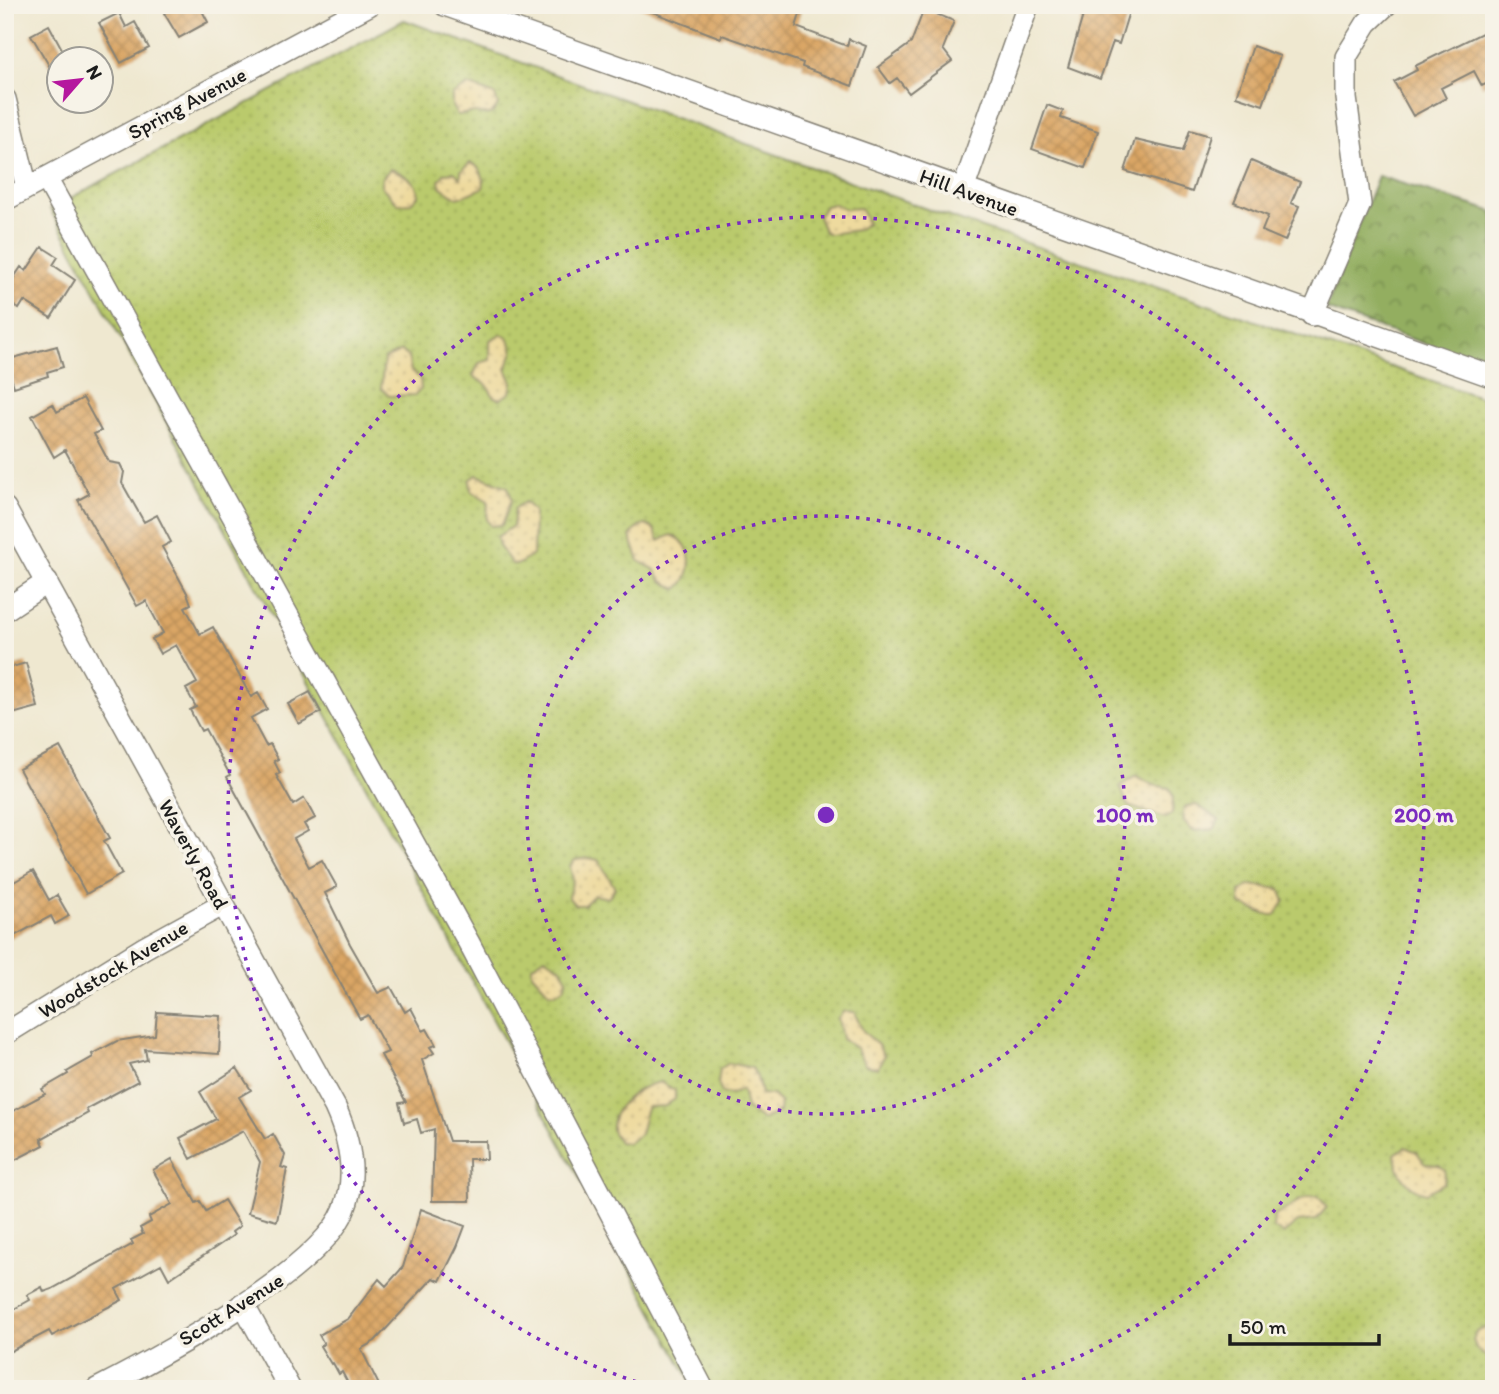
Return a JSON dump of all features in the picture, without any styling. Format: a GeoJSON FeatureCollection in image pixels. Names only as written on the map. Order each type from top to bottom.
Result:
{"type":"FeatureCollection","features":[{"type":"Feature","properties":{"kind":"street","name":"Spring Avenue"},"geometry":{"type":"LineString","coordinates":[[5,200],[369,5]]}},
{"type":"Feature","properties":{"kind":"street","name":"Hill Avenue"},"geometry":{"type":"LineString","coordinates":[[445,5],[1312,315],[1494,377]]}},
{"type":"Feature","properties":{"kind":"street"},"geometry":{"type":"LineString","coordinates":[[962,190],[1028,5]]}},
{"type":"Feature","properties":{"kind":"street"},"geometry":{"type":"LineString","coordinates":[[1312,315],[1360,204],[1346,98],[1346,57],[1367,23],[1386,5]]}},
{"type":"Feature","properties":{"kind":"street"},"geometry":{"type":"LineString","coordinates":[[5,99],[36,183],[463,931],[703,1389]]}},
{"type":"Feature","properties":{"kind":"street","name":"Waverly Road"},"geometry":{"type":"LineString","coordinates":[[5,508],[343,1124],[351,1163],[345,1209]]}},
{"type":"Feature","properties":{"kind":"street"},"geometry":{"type":"LineString","coordinates":[[5,610],[47,582]]}},
{"type":"Feature","properties":{"kind":"street","name":"Woodstock Avenue"},"geometry":{"type":"LineString","coordinates":[[5,1034],[144,948],[222,905]]}},
{"type":"Feature","properties":{"kind":"street","name":"Scott Avenue"},"geometry":{"type":"LineString","coordinates":[[97,1389],[243,1304],[297,1268],[333,1231],[345,1209]]}},
{"type":"Feature","properties":{"kind":"street"},"geometry":{"type":"LineString","coordinates":[[243,1304],[290,1389]]}},
{"type":"Feature","properties":{"kind":"green space"},"geometry":{"type":"Polygon","coordinates":[[[404,20],[932,211],[1494,402],[1494,1389],[695,1389],[50,209],[404,20]]]}},
{"type":"Feature","properties":{"kind":"green space"},"geometry":{"type":"Polygon","coordinates":[[[1378,176],[1494,212],[1494,368],[1326,309],[1378,176]]]}},
{"type":"Feature","properties":{"kind":"sand"},"geometry":{"type":"Polygon","coordinates":[[[468,85],[495,95],[498,105],[493,112],[457,115],[452,106],[452,95],[468,85]]]}},
{"type":"Feature","properties":{"kind":"sand"},"geometry":{"type":"Polygon","coordinates":[[[470,163],[477,166],[481,172],[483,188],[458,198],[441,187],[439,181],[445,173],[454,172],[461,178],[461,171],[470,163]]]}},
{"type":"Feature","properties":{"kind":"sand"},"geometry":{"type":"Polygon","coordinates":[[[390,169],[404,175],[416,186],[419,195],[411,203],[398,204],[382,187],[382,178],[390,169]]]}},
{"type":"Feature","properties":{"kind":"sand"},"geometry":{"type":"Polygon","coordinates":[[[834,204],[845,209],[860,208],[868,223],[857,230],[829,234],[824,231],[818,217],[825,206],[834,204]]]}},
{"type":"Feature","properties":{"kind":"sand"},"geometry":{"type":"Polygon","coordinates":[[[501,334],[509,339],[513,352],[506,369],[512,382],[510,393],[500,399],[494,397],[487,385],[473,376],[479,363],[490,360],[490,340],[501,334]]]}},
{"type":"Feature","properties":{"kind":"sand"},"geometry":{"type":"Polygon","coordinates":[[[402,351],[408,357],[411,371],[420,378],[421,389],[415,395],[389,396],[381,388],[384,359],[402,351]]]}},
{"type":"Feature","properties":{"kind":"sand"},"geometry":{"type":"Polygon","coordinates":[[[477,475],[508,487],[512,499],[502,525],[491,526],[487,520],[488,501],[471,491],[470,480],[477,475]]]}},
{"type":"Feature","properties":{"kind":"sand"},"geometry":{"type":"Polygon","coordinates":[[[525,502],[534,511],[533,555],[517,565],[512,564],[499,546],[497,537],[513,526],[515,508],[525,502]]]}},
{"type":"Feature","properties":{"kind":"sand"},"geometry":{"type":"Polygon","coordinates":[[[646,525],[654,529],[659,541],[671,535],[685,545],[690,560],[689,568],[683,583],[677,589],[662,581],[654,569],[639,561],[630,536],[639,526],[646,525]]]}},
{"type":"Feature","properties":{"kind":"sand"},"geometry":{"type":"Polygon","coordinates":[[[1136,776],[1153,785],[1169,788],[1173,796],[1172,814],[1165,818],[1128,806],[1120,786],[1136,776]]]}},
{"type":"Feature","properties":{"kind":"sand"},"geometry":{"type":"Polygon","coordinates":[[[1197,805],[1219,820],[1214,829],[1193,831],[1184,822],[1183,810],[1186,806],[1197,805]]]}},
{"type":"Feature","properties":{"kind":"sand"},"geometry":{"type":"Polygon","coordinates":[[[575,860],[598,860],[615,888],[608,898],[594,895],[584,905],[575,905],[568,897],[573,880],[570,866],[575,860]]]}},
{"type":"Feature","properties":{"kind":"sand"},"geometry":{"type":"Polygon","coordinates":[[[1250,885],[1280,889],[1285,901],[1275,915],[1267,915],[1240,904],[1240,892],[1250,885]]]}},
{"type":"Feature","properties":{"kind":"sand"},"geometry":{"type":"Polygon","coordinates":[[[545,957],[560,967],[567,979],[564,988],[555,993],[549,992],[532,973],[532,966],[545,957]]]}},
{"type":"Feature","properties":{"kind":"sand"},"geometry":{"type":"Polygon","coordinates":[[[844,1011],[854,1012],[863,1031],[878,1045],[884,1056],[878,1068],[865,1065],[856,1048],[842,1039],[838,1018],[844,1011]]]}},
{"type":"Feature","properties":{"kind":"sand"},"geometry":{"type":"Polygon","coordinates":[[[729,1063],[752,1068],[761,1094],[772,1095],[780,1102],[779,1112],[762,1120],[746,1108],[742,1090],[730,1095],[722,1093],[718,1084],[720,1069],[729,1063]]]}},
{"type":"Feature","properties":{"kind":"sand"},"geometry":{"type":"Polygon","coordinates":[[[660,1082],[675,1090],[675,1099],[665,1106],[647,1107],[640,1134],[628,1143],[619,1142],[612,1131],[616,1113],[635,1093],[660,1082]]]}},
{"type":"Feature","properties":{"kind":"sand"},"geometry":{"type":"Polygon","coordinates":[[[1405,1147],[1417,1152],[1425,1164],[1439,1165],[1445,1170],[1444,1183],[1426,1193],[1409,1184],[1398,1167],[1395,1154],[1405,1147]]]}},
{"type":"Feature","properties":{"kind":"sand"},"geometry":{"type":"Polygon","coordinates":[[[1318,1196],[1327,1207],[1316,1220],[1298,1222],[1283,1234],[1273,1228],[1274,1216],[1300,1200],[1318,1196]]]}},
{"type":"Feature","properties":{"kind":"sand"},"geometry":{"type":"Polygon","coordinates":[[[1494,1324],[1494,1383],[1493,1361],[1477,1350],[1473,1340],[1476,1332],[1494,1324]]]}},
{"type":"Feature","properties":{"kind":"building"},"geometry":{"type":"Polygon","coordinates":[[[177,5],[199,5],[208,22],[179,38],[164,13],[177,5]]]}},
{"type":"Feature","properties":{"kind":"building"},"geometry":{"type":"Polygon","coordinates":[[[634,5],[754,5],[769,10],[771,5],[784,5],[801,11],[796,27],[847,46],[849,39],[866,46],[852,86],[802,67],[803,63],[722,35],[721,38],[634,5]]]}},
{"type":"Feature","properties":{"kind":"building"},"geometry":{"type":"Polygon","coordinates":[[[1086,5],[1131,5],[1119,44],[1113,42],[1100,79],[1068,67],[1086,5]]]}},
{"type":"Feature","properties":{"kind":"building"},"geometry":{"type":"Polygon","coordinates":[[[924,9],[954,21],[943,49],[952,61],[909,93],[897,78],[890,83],[878,67],[911,43],[924,9]]]}},
{"type":"Feature","properties":{"kind":"building"},"geometry":{"type":"Polygon","coordinates":[[[119,13],[126,27],[135,22],[149,48],[121,63],[116,54],[116,46],[112,46],[99,23],[119,13]]]}},
{"type":"Feature","properties":{"kind":"building"},"geometry":{"type":"Polygon","coordinates":[[[49,25],[60,46],[46,46],[46,60],[31,35],[49,25]]]}},
{"type":"Feature","properties":{"kind":"building"},"geometry":{"type":"Polygon","coordinates":[[[1494,27],[1494,80],[1482,86],[1474,71],[1441,88],[1446,98],[1413,116],[1394,82],[1417,70],[1415,66],[1494,27]]]}},
{"type":"Feature","properties":{"kind":"building"},"geometry":{"type":"Polygon","coordinates":[[[1253,46],[1280,56],[1263,105],[1236,96],[1253,46]]]}},
{"type":"Feature","properties":{"kind":"building"},"geometry":{"type":"Polygon","coordinates":[[[1047,105],[1063,111],[1061,118],[1098,131],[1085,168],[1032,149],[1047,105]]]}},
{"type":"Feature","properties":{"kind":"building"},"geometry":{"type":"Polygon","coordinates":[[[1190,130],[1210,136],[1192,192],[1125,171],[1135,140],[1183,151],[1190,130]]]}},
{"type":"Feature","properties":{"kind":"building"},"geometry":{"type":"Polygon","coordinates":[[[1251,161],[1300,182],[1291,203],[1299,206],[1285,241],[1262,231],[1268,216],[1234,202],[1251,161]]]}},
{"type":"Feature","properties":{"kind":"building"},"geometry":{"type":"Polygon","coordinates":[[[42,247],[58,257],[53,265],[75,280],[51,318],[24,301],[19,309],[5,300],[5,291],[21,267],[26,271],[42,247]]]}},
{"type":"Feature","properties":{"kind":"building"},"geometry":{"type":"Polygon","coordinates":[[[57,346],[63,367],[47,372],[48,376],[14,387],[6,360],[57,346]]]}},
{"type":"Feature","properties":{"kind":"building"},"geometry":{"type":"Polygon","coordinates":[[[83,398],[101,431],[94,434],[109,462],[120,464],[124,472],[122,483],[144,522],[157,515],[171,542],[162,547],[187,593],[191,604],[185,607],[200,634],[213,627],[251,697],[258,693],[267,709],[251,718],[266,746],[270,744],[278,759],[274,761],[280,773],[276,775],[293,805],[304,798],[315,818],[304,824],[308,831],[294,839],[309,867],[322,860],[337,887],[325,893],[350,944],[378,993],[391,987],[405,1012],[411,1008],[423,1031],[427,1029],[436,1045],[430,1047],[434,1053],[422,1060],[449,1141],[486,1141],[487,1159],[469,1159],[470,1201],[432,1201],[434,1129],[421,1133],[417,1119],[404,1123],[399,1103],[406,1102],[381,1055],[388,1052],[368,1015],[360,1019],[227,777],[230,775],[205,729],[201,731],[190,710],[196,707],[186,689],[197,683],[176,645],[160,654],[152,639],[163,633],[146,601],[137,606],[78,500],[89,494],[65,450],[54,457],[32,416],[53,404],[57,412],[83,398]]]}},
{"type":"Feature","properties":{"kind":"building"},"geometry":{"type":"Polygon","coordinates":[[[26,663],[38,707],[5,716],[5,669],[26,663]]]}},
{"type":"Feature","properties":{"kind":"building"},"geometry":{"type":"Polygon","coordinates":[[[310,692],[321,712],[299,724],[288,704],[310,692]]]}},
{"type":"Feature","properties":{"kind":"building"},"geometry":{"type":"Polygon","coordinates":[[[60,747],[110,838],[104,841],[122,874],[86,894],[19,769],[60,747]]]}},
{"type":"Feature","properties":{"kind":"building"},"geometry":{"type":"Polygon","coordinates":[[[33,871],[49,900],[57,895],[69,916],[55,924],[51,916],[5,941],[5,887],[33,871]]]}},
{"type":"Feature","properties":{"kind":"building"},"geometry":{"type":"Polygon","coordinates":[[[157,1012],[221,1016],[219,1054],[145,1049],[147,1060],[129,1064],[138,1081],[86,1109],[88,1113],[41,1139],[44,1145],[5,1165],[5,1115],[45,1094],[42,1089],[93,1057],[92,1054],[117,1041],[155,1035],[157,1012]]]}},
{"type":"Feature","properties":{"kind":"building"},"geometry":{"type":"Polygon","coordinates":[[[237,1068],[251,1090],[239,1097],[265,1139],[273,1134],[285,1155],[281,1167],[287,1169],[277,1221],[248,1213],[260,1162],[243,1131],[191,1159],[180,1138],[216,1119],[200,1092],[237,1068]]]}},
{"type":"Feature","properties":{"kind":"building"},"geometry":{"type":"Polygon","coordinates":[[[172,1159],[196,1203],[200,1201],[206,1211],[224,1200],[240,1226],[232,1232],[234,1235],[169,1279],[161,1264],[116,1289],[122,1300],[52,1336],[49,1331],[5,1354],[5,1314],[30,1300],[27,1295],[42,1287],[44,1292],[52,1289],[133,1244],[131,1240],[143,1234],[140,1228],[151,1222],[149,1217],[172,1204],[153,1170],[172,1159]]]}},
{"type":"Feature","properties":{"kind":"building"},"geometry":{"type":"Polygon","coordinates":[[[421,1209],[465,1226],[457,1247],[440,1281],[433,1278],[375,1341],[361,1349],[381,1389],[351,1389],[342,1372],[339,1374],[320,1346],[324,1344],[319,1335],[348,1319],[379,1279],[386,1286],[403,1267],[421,1209]]]}}]}
